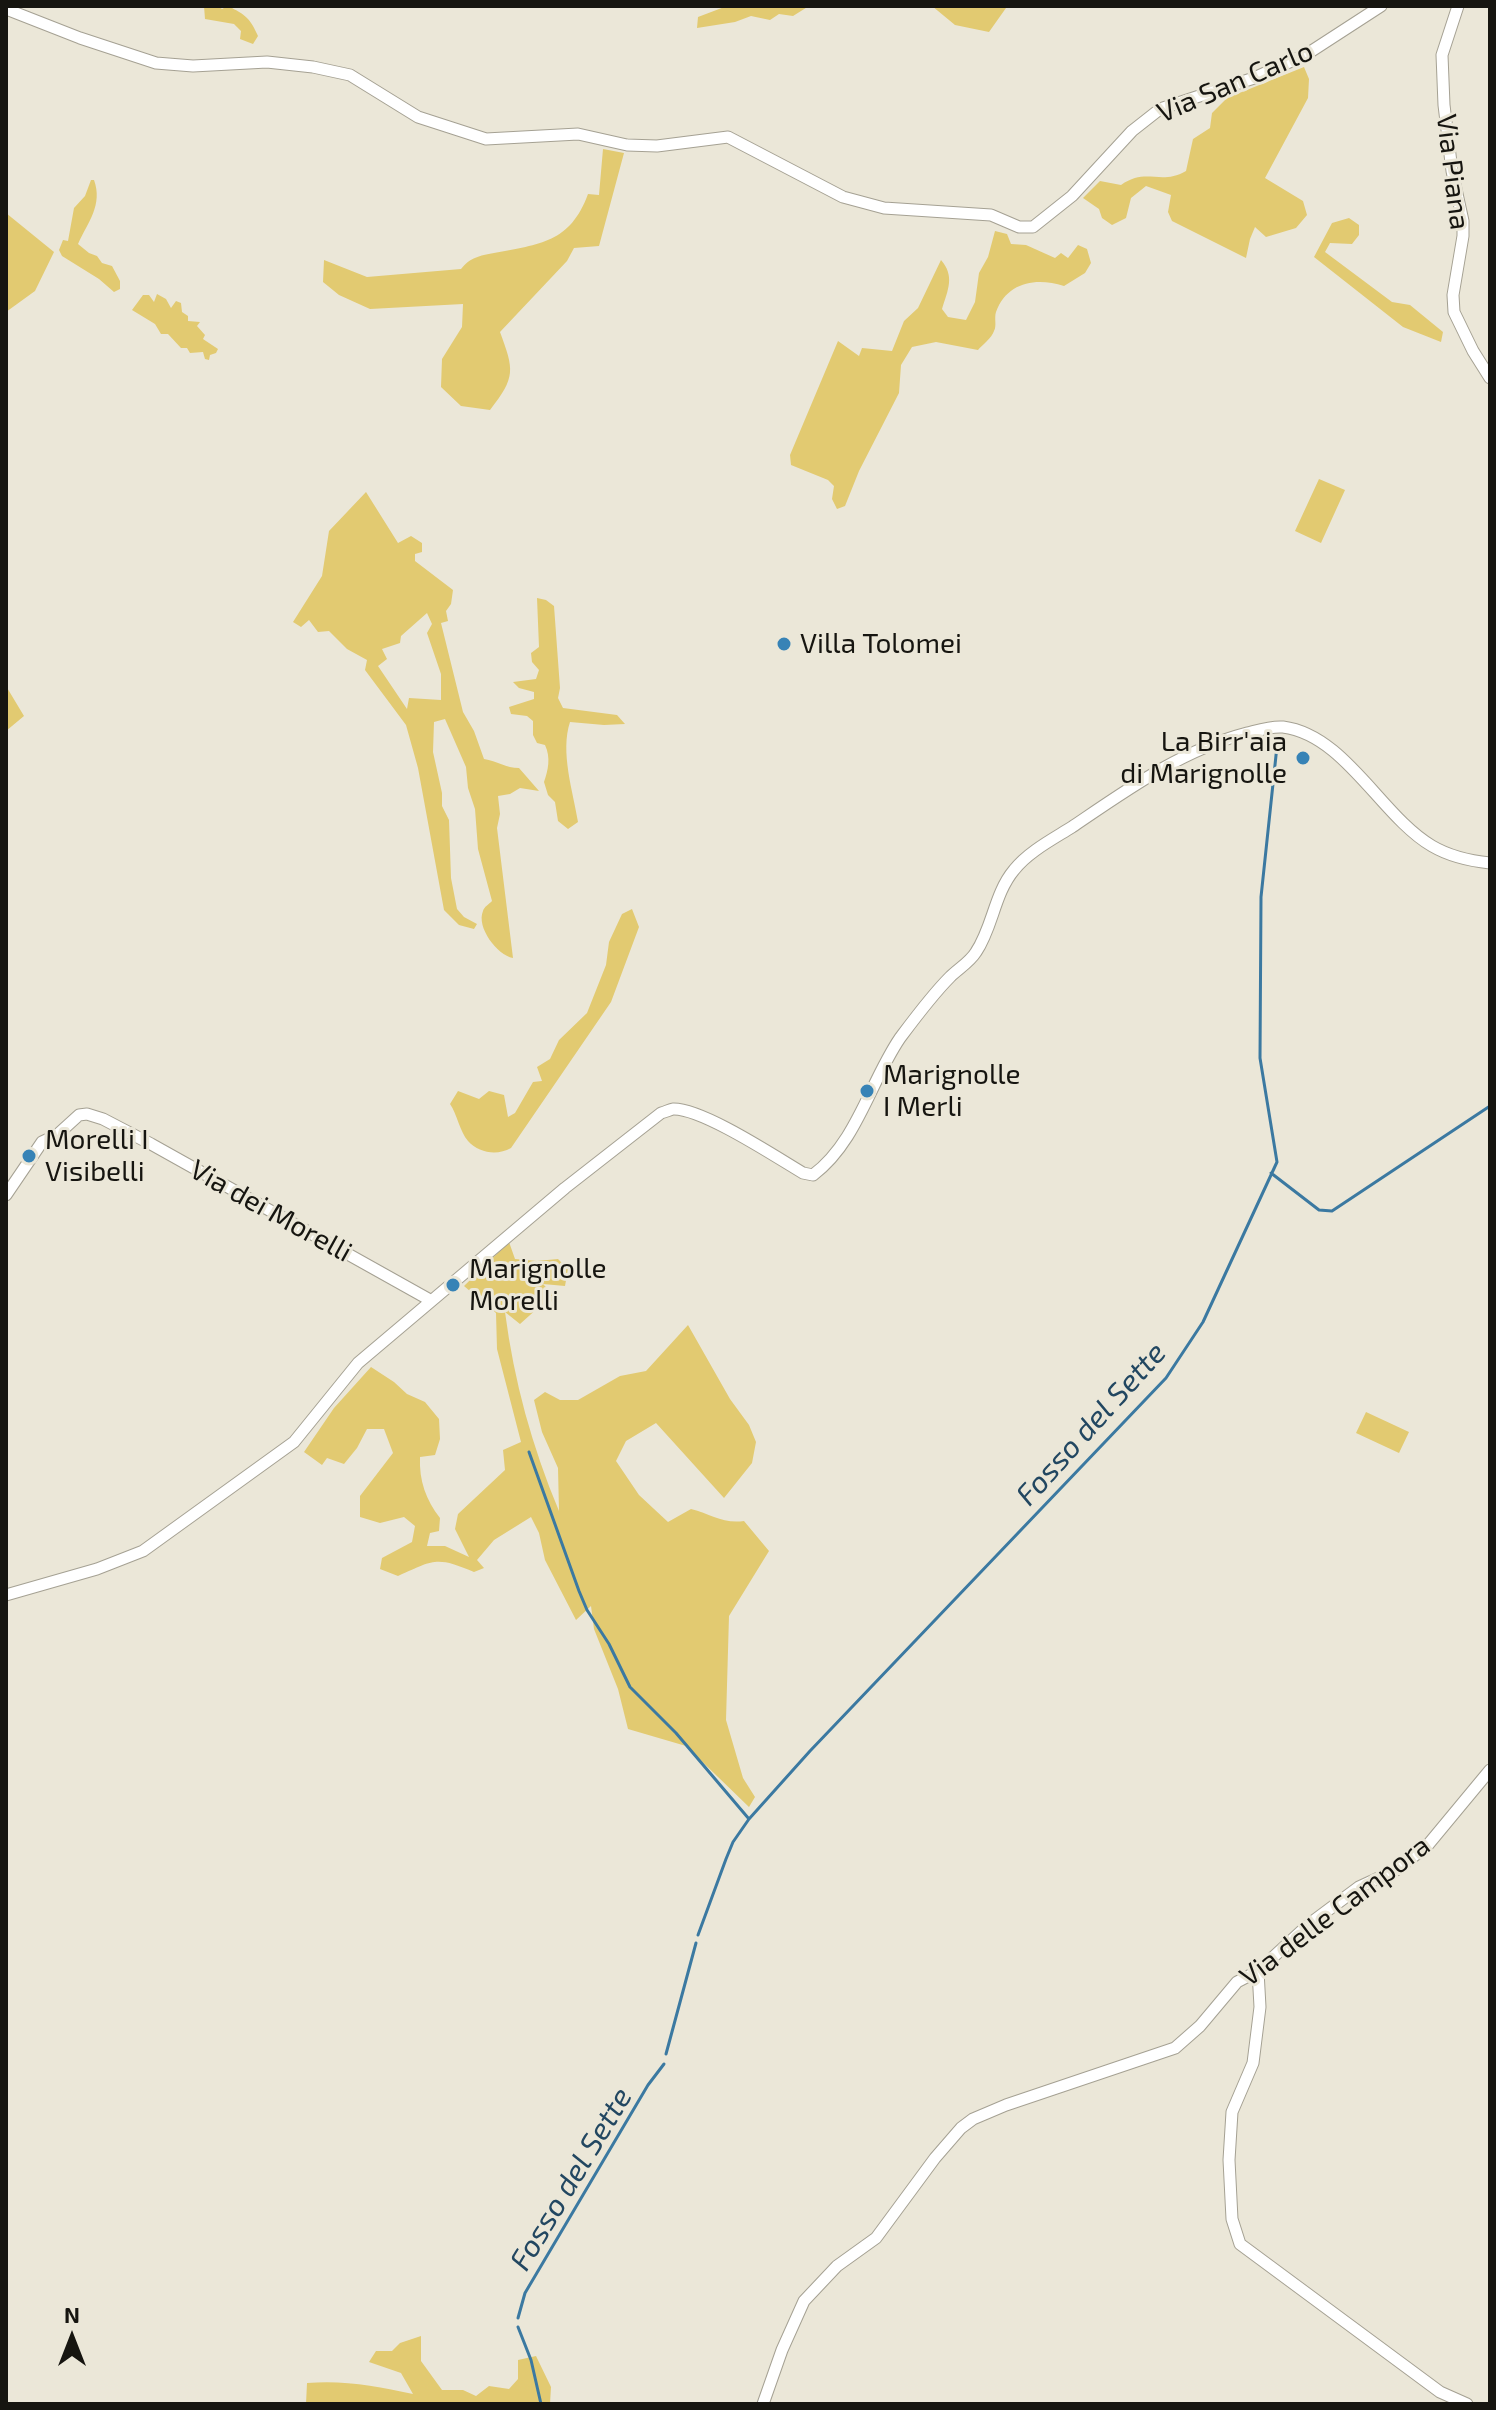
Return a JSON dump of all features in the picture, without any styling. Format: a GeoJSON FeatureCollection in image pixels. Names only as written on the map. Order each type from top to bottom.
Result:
{"type":"FeatureCollection","features":[{"type":"Feature","properties":{"kind":"street","name":"Via San Carlo"},"geometry":{"type":"LineString","coordinates":[[6,9],[156,63],[193,66],[267,62],[296,64],[350,75],[418,117],[486,139],[578,134],[627,145],[657,146],[728,137],[843,197],[884,208],[991,215],[1019,227],[1033,227],[1072,196],[1132,131],[1160,109],[1254,78],[1307,54],[1381,6]]}},
{"type":"Feature","properties":{"kind":"street","name":"Via Piana"},"geometry":{"type":"LineString","coordinates":[[1458,6],[1442,55],[1452,171],[1463,221],[1453,304],[1463,332],[1490,378]]}},
{"type":"Feature","properties":{"kind":"street"},"geometry":{"type":"LineString","coordinates":[[6,1595],[97,1569],[143,1551],[294,1442],[358,1363],[565,1188],[661,1113],[673,1109],[734,1131],[803,1173],[813,1175],[825,1166],[842,1143],[899,1040],[949,978],[975,955],[998,898],[1014,870],[1035,851],[1142,780],[1200,749],[1274,726],[1303,733],[1336,755],[1433,847],[1472,862],[1490,863]]}},
{"type":"Feature","properties":{"kind":"street","name":"Via dei Morelli"},"geometry":{"type":"LineString","coordinates":[[6,1195],[42,1142],[57,1135],[79,1115],[95,1116],[151,1144],[430,1300]]}},
{"type":"Feature","properties":{"kind":"street","name":"Via delle Campora"},"geometry":{"type":"LineString","coordinates":[[763,2404],[804,2301],[837,2266],[876,2238],[961,2128],[973,2119],[1006,2105],[1175,2048],[1200,2026],[1237,1982],[1258,1971],[1321,1915],[1359,1887],[1396,1870],[1427,1846],[1490,1770]]}},
{"type":"Feature","properties":{"kind":"street"},"geometry":{"type":"LineString","coordinates":[[1258,1971],[1260,2007],[1253,2063],[1232,2112],[1229,2160],[1232,2219],[1240,2244],[1440,2392],[1467,2404]]}},
{"type":"Feature","properties":{"kind":"shaded area"},"geometry":{"type":"Polygon","coordinates":[[[204,6],[222,9],[228,6],[243,15],[258,36],[253,44],[240,39],[241,31],[234,24],[205,19],[204,6]]]}},
{"type":"Feature","properties":{"kind":"shaded area"},"geometry":{"type":"Polygon","coordinates":[[[727,6],[809,6],[793,16],[779,14],[770,20],[751,16],[697,28],[698,17],[727,6]]]}},
{"type":"Feature","properties":{"kind":"shaded area"},"geometry":{"type":"Polygon","coordinates":[[[932,6],[1006,8],[989,32],[955,25],[932,6]]]}},
{"type":"Feature","properties":{"kind":"shaded area"},"geometry":{"type":"Polygon","coordinates":[[[1304,67],[1309,79],[1308,98],[1265,178],[1303,201],[1307,215],[1296,228],[1266,237],[1255,227],[1246,258],[1172,221],[1168,212],[1171,195],[1146,186],[1131,198],[1126,218],[1112,225],[1102,218],[1099,209],[1083,198],[1100,181],[1121,185],[1138,177],[1169,177],[1186,171],[1193,139],[1210,128],[1212,113],[1227,98],[1304,67]]]}},
{"type":"Feature","properties":{"kind":"shaded area"},"geometry":{"type":"Polygon","coordinates":[[[603,149],[624,153],[599,246],[574,248],[567,261],[500,332],[510,373],[490,410],[461,406],[441,387],[442,359],[462,327],[463,304],[370,309],[339,295],[323,282],[324,260],[367,277],[461,269],[480,256],[526,247],[552,238],[572,223],[588,194],[599,195],[603,149]]]}},
{"type":"Feature","properties":{"kind":"shaded area"},"geometry":{"type":"Polygon","coordinates":[[[91,180],[94,180],[96,189],[96,205],[78,244],[102,263],[112,266],[120,281],[120,289],[114,292],[62,256],[59,250],[63,240],[68,241],[74,208],[85,196],[91,180]]]}},
{"type":"Feature","properties":{"kind":"shaded area"},"geometry":{"type":"Polygon","coordinates":[[[6,213],[54,252],[35,291],[6,312],[6,213]]]}},
{"type":"Feature","properties":{"kind":"shaded area"},"geometry":{"type":"Polygon","coordinates":[[[1349,218],[1359,225],[1359,235],[1352,244],[1330,243],[1325,252],[1392,302],[1410,305],[1443,332],[1441,342],[1403,327],[1314,257],[1332,223],[1349,218]]]}},
{"type":"Feature","properties":{"kind":"shaded area"},"geometry":{"type":"Polygon","coordinates":[[[995,231],[1007,234],[1011,244],[1026,245],[1055,258],[1061,253],[1068,258],[1078,245],[1087,249],[1091,263],[1085,273],[1064,286],[1033,282],[1007,294],[996,312],[993,334],[978,350],[936,342],[912,347],[901,365],[899,393],[859,471],[845,506],[837,509],[832,499],[834,486],[828,480],[791,465],[790,455],[838,341],[859,356],[862,348],[892,351],[904,321],[918,308],[941,260],[949,278],[942,309],[948,317],[966,320],[975,302],[979,273],[988,257],[995,231]]]}},
{"type":"Feature","properties":{"kind":"shaded area"},"geometry":{"type":"Polygon","coordinates":[[[157,294],[166,299],[171,308],[176,301],[181,303],[188,321],[200,322],[197,326],[205,335],[203,339],[218,349],[209,360],[205,359],[203,352],[190,353],[187,348],[181,348],[168,334],[161,334],[155,324],[132,310],[143,295],[149,295],[154,302],[157,294]]]}},
{"type":"Feature","properties":{"kind":"shaded area"},"geometry":{"type":"Polygon","coordinates":[[[1319,479],[1345,490],[1321,543],[1295,531],[1319,479]]]}},
{"type":"Feature","properties":{"kind":"shaded area"},"geometry":{"type":"Polygon","coordinates":[[[366,492],[398,543],[411,536],[422,543],[422,552],[415,554],[415,561],[453,590],[451,604],[446,611],[448,621],[441,623],[463,712],[484,759],[519,768],[539,791],[520,788],[498,796],[500,814],[497,828],[513,958],[495,946],[482,925],[484,910],[492,901],[478,849],[475,809],[468,788],[466,767],[445,719],[434,722],[433,752],[442,806],[449,820],[451,878],[457,909],[477,924],[474,929],[459,925],[444,910],[418,768],[406,725],[365,670],[367,660],[347,649],[329,631],[318,632],[309,620],[301,627],[293,622],[322,576],[329,531],[366,492]],[[427,613],[401,636],[400,643],[382,649],[387,659],[378,666],[407,709],[409,698],[441,700],[441,674],[427,633],[432,624],[427,613]]]}},
{"type":"Feature","properties":{"kind":"shaded area"},"geometry":{"type":"Polygon","coordinates":[[[537,598],[554,606],[560,688],[558,698],[563,708],[617,715],[625,724],[570,722],[567,759],[578,822],[568,829],[558,821],[555,802],[548,795],[544,782],[548,768],[545,745],[537,743],[533,735],[533,721],[527,716],[511,714],[509,707],[534,699],[534,692],[519,688],[513,682],[536,679],[539,670],[532,662],[531,653],[539,647],[537,598]]]}},
{"type":"Feature","properties":{"kind":"shaded area"},"geometry":{"type":"Polygon","coordinates":[[[6,686],[24,716],[6,731],[6,686]]]}},
{"type":"Feature","properties":{"kind":"shaded area"},"geometry":{"type":"Polygon","coordinates":[[[632,909],[639,927],[611,1002],[511,1148],[494,1152],[472,1145],[450,1104],[458,1091],[479,1099],[489,1091],[504,1095],[508,1117],[515,1113],[533,1082],[542,1081],[537,1067],[550,1059],[559,1040],[587,1013],[606,965],[609,942],[622,914],[632,909]]]}},
{"type":"Feature","properties":{"kind":"shaded area"},"geometry":{"type":"Polygon","coordinates":[[[509,1242],[515,1259],[558,1259],[568,1269],[565,1286],[543,1284],[557,1299],[539,1307],[520,1324],[505,1312],[525,1413],[559,1511],[558,1468],[542,1432],[534,1400],[545,1392],[560,1400],[578,1400],[620,1376],[646,1371],[688,1325],[730,1399],[749,1425],[756,1442],[752,1463],[724,1498],[656,1423],[626,1441],[616,1461],[639,1495],[668,1522],[691,1509],[723,1520],[744,1521],[769,1551],[729,1616],[726,1720],[743,1778],[755,1797],[749,1807],[686,1746],[628,1729],[618,1689],[594,1629],[591,1606],[576,1620],[545,1560],[539,1533],[531,1517],[494,1540],[477,1560],[484,1568],[474,1572],[435,1562],[398,1576],[380,1569],[382,1558],[412,1542],[415,1526],[404,1517],[380,1523],[360,1517],[360,1496],[393,1453],[384,1429],[367,1429],[344,1464],[327,1458],[322,1465],[304,1452],[334,1408],[371,1367],[407,1394],[425,1402],[439,1419],[440,1439],[435,1455],[420,1457],[424,1490],[440,1518],[439,1531],[430,1533],[427,1546],[445,1546],[469,1557],[455,1529],[458,1514],[505,1470],[503,1450],[521,1442],[497,1349],[496,1313],[464,1286],[509,1242]]]}},
{"type":"Feature","properties":{"kind":"shaded area"},"geometry":{"type":"Polygon","coordinates":[[[1366,1412],[1409,1432],[1399,1453],[1356,1433],[1366,1412]]]}},
{"type":"Feature","properties":{"kind":"shaded area"},"geometry":{"type":"Polygon","coordinates":[[[421,2336],[421,2361],[442,2390],[463,2390],[476,2396],[489,2386],[509,2389],[518,2379],[518,2360],[536,2356],[551,2387],[550,2404],[306,2404],[307,2383],[360,2384],[413,2394],[401,2373],[369,2362],[376,2351],[392,2351],[400,2343],[421,2336]]]}},
{"type":"Feature","properties":{"kind":"waterway","name":"Fosso del Sette"},"geometry":{"type":"LineString","coordinates":[[698,1935],[733,1842],[749,1819],[1166,1378],[1203,1322],[1277,1162],[1260,1058],[1261,897],[1277,746]]}},
{"type":"Feature","properties":{"kind":"waterway"},"geometry":{"type":"LineString","coordinates":[[1271,1173],[1319,1210],[1332,1211],[1490,1106]]}},
{"type":"Feature","properties":{"kind":"waterway"},"geometry":{"type":"LineString","coordinates":[[529,1452],[587,1610],[609,1644],[630,1687],[676,1733],[749,1819]]}},
{"type":"Feature","properties":{"kind":"waterway","name":"Fosso del Sette"},"geometry":{"type":"LineString","coordinates":[[666,2054],[696,1943]]}},
{"type":"Feature","properties":{"kind":"waterway","name":"Fosso del Sette"},"geometry":{"type":"LineString","coordinates":[[518,2318],[525,2293],[648,2085],[664,2064]]}},
{"type":"Feature","properties":{"kind":"waterway","name":"Fosso del Sette"},"geometry":{"type":"LineString","coordinates":[[518,2327],[531,2360],[541,2404]]}},
{"type":"Feature","properties":{"kind":"place","name":"Villa Tolomei"},"geometry":{"type":"Point","coordinates":[784,644]}},
{"type":"Feature","properties":{"kind":"place","name":"La Birr'aia di Marignolle"},"geometry":{"type":"Point","coordinates":[1303,758]}},
{"type":"Feature","properties":{"kind":"place","name":"Marignolle I Merli"},"geometry":{"type":"Point","coordinates":[867,1091]}},
{"type":"Feature","properties":{"kind":"place","name":"Morelli I Visibelli"},"geometry":{"type":"Point","coordinates":[29,1156]}},
{"type":"Feature","properties":{"kind":"place","name":"Marignolle Morelli"},"geometry":{"type":"Point","coordinates":[453,1285]}}]}
